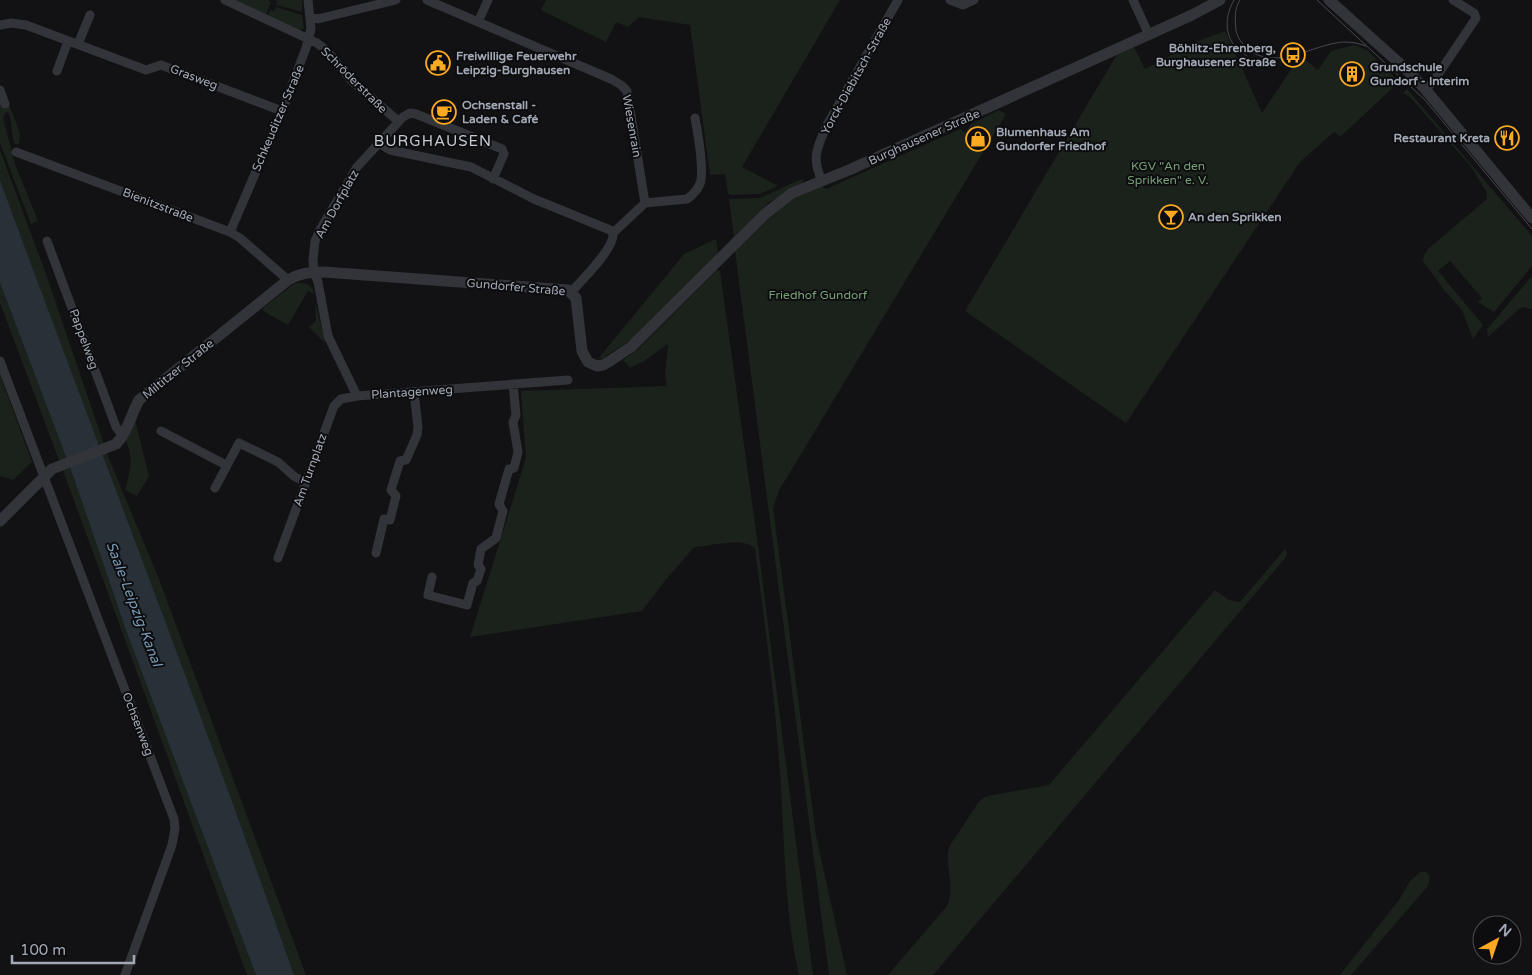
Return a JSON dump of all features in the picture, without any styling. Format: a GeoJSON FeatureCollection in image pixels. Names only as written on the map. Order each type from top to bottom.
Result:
{"type":"FeatureCollection","features":[{"type":"Feature","properties":{"kind":"street","name":"Schröderstraße"},"geometry":{"type":"LineString","coordinates":[[225,0],[317,43],[326,50],[352,81],[398,122]]}},
{"type":"Feature","properties":{"kind":"street","name":"Schkeuditzer Straße"},"geometry":{"type":"LineString","coordinates":[[230,232],[282,111],[309,40],[311,17],[308,0]]}},
{"type":"Feature","properties":{"kind":"street"},"geometry":{"type":"LineString","coordinates":[[311,17],[318,19],[396,0]]}},
{"type":"Feature","properties":{"kind":"street","name":"Wiesenrain"},"geometry":{"type":"LineString","coordinates":[[427,0],[621,85],[626,91],[645,203]]}},
{"type":"Feature","properties":{"kind":"street"},"geometry":{"type":"LineString","coordinates":[[478,22],[488,0]]}},
{"type":"Feature","properties":{"kind":"street","name":"Yorck-Diebitsch-Straße"},"geometry":{"type":"LineString","coordinates":[[822,181],[816,167],[820,141],[837,106],[898,0]]}},
{"type":"Feature","properties":{"kind":"street"},"geometry":{"type":"LineString","coordinates":[[950,0],[963,5],[974,0]]}},
{"type":"Feature","properties":{"kind":"street"},"geometry":{"type":"LineString","coordinates":[[1133,0],[1149,35]]}},
{"type":"Feature","properties":{"kind":"street","name":"Burghausener Straße"},"geometry":{"type":"LineString","coordinates":[[660,319],[765,214],[792,193],[856,167],[1149,35],[1220,0]]}},
{"type":"Feature","properties":{"kind":"street"},"geometry":{"type":"LineString","coordinates":[[1329,0],[1407,70],[1425,89],[1532,218]]}},
{"type":"Feature","properties":{"kind":"street"},"geometry":{"type":"LineString","coordinates":[[1425,89],[1433,82],[1476,18],[1474,13],[1453,0]]}},
{"type":"Feature","properties":{"kind":"street"},"geometry":{"type":"LineString","coordinates":[[78,44],[90,15]]}},
{"type":"Feature","properties":{"kind":"street","name":"Grasweg"},"geometry":{"type":"LineString","coordinates":[[0,25],[11,23],[26,25],[146,70],[161,64],[282,111]]}},
{"type":"Feature","properties":{"kind":"street"},"geometry":{"type":"LineString","coordinates":[[57,71],[68,41]]}},
{"type":"Feature","properties":{"kind":"street"},"geometry":{"type":"LineString","coordinates":[[0,90],[5,104]]}},
{"type":"Feature","properties":{"kind":"street"},"geometry":{"type":"LineString","coordinates":[[398,122],[407,114],[416,114],[502,149],[504,154],[494,178]]}},
{"type":"Feature","properties":{"kind":"street"},"geometry":{"type":"LineString","coordinates":[[613,232],[645,203],[687,199],[692,196],[701,182],[699,142],[695,118]]}},
{"type":"Feature","properties":{"kind":"street","name":"Am Dorfplatz"},"geometry":{"type":"LineString","coordinates":[[314,272],[313,260],[317,235],[357,167],[398,122]]}},
{"type":"Feature","properties":{"kind":"street"},"geometry":{"type":"LineString","coordinates":[[380,143],[390,150],[470,167],[534,199],[613,232]]}},
{"type":"Feature","properties":{"kind":"street","name":"Bienitzstraße"},"geometry":{"type":"LineString","coordinates":[[16,152],[230,232],[292,277]]}},
{"type":"Feature","properties":{"kind":"street"},"geometry":{"type":"LineString","coordinates":[[571,292],[610,246],[614,237],[613,232]]}},
{"type":"Feature","properties":{"kind":"street","name":"Pappelweg"},"geometry":{"type":"LineString","coordinates":[[47,240],[116,427],[123,436]]}},
{"type":"Feature","properties":{"kind":"street","name":"Gundorfer Straße"},"geometry":{"type":"LineString","coordinates":[[292,277],[314,272],[564,289],[571,292],[576,298],[582,351],[588,362],[593,365],[603,365],[618,357],[660,319]]}},
{"type":"Feature","properties":{"kind":"street","name":"Plantagenweg"},"geometry":{"type":"LineString","coordinates":[[314,272],[318,282],[328,336],[357,396],[568,380]]}},
{"type":"Feature","properties":{"kind":"street","name":"Miltitzer Straße"},"geometry":{"type":"LineString","coordinates":[[123,436],[139,400],[292,277]]}},
{"type":"Feature","properties":{"kind":"street"},"geometry":{"type":"LineString","coordinates":[[0,361],[44,476]]}},
{"type":"Feature","properties":{"kind":"street"},"geometry":{"type":"LineString","coordinates":[[432,577],[428,595],[467,606],[472,583],[477,581],[481,569],[478,564],[481,549],[496,538],[503,511],[499,504],[509,469],[514,468],[518,452],[513,422],[516,415],[513,384]]}},
{"type":"Feature","properties":{"kind":"street"},"geometry":{"type":"LineString","coordinates":[[376,553],[384,519],[390,520],[396,496],[391,490],[400,461],[406,460],[417,435],[418,427],[414,392]]}},
{"type":"Feature","properties":{"kind":"street","name":"Am Turnplatz"},"geometry":{"type":"LineString","coordinates":[[278,558],[334,406],[342,399],[357,396]]}},
{"type":"Feature","properties":{"kind":"street"},"geometry":{"type":"LineString","coordinates":[[161,431],[226,465]]}},
{"type":"Feature","properties":{"kind":"street"},"geometry":{"type":"LineString","coordinates":[[0,521],[44,476],[57,467],[116,444],[123,436]]}},
{"type":"Feature","properties":{"kind":"street"},"geometry":{"type":"LineString","coordinates":[[215,488],[237,445],[241,444],[278,462],[295,477],[306,482]]}},
{"type":"Feature","properties":{"kind":"street","name":"Ochsenweg"},"geometry":{"type":"LineString","coordinates":[[44,476],[174,819],[175,829],[172,846],[125,975]]}},
{"type":"Feature","properties":{"kind":"green space"},"geometry":{"type":"Polygon","coordinates":[[[235,0],[268,0],[271,2],[266,15],[235,0]]]}},
{"type":"Feature","properties":{"kind":"green space"},"geometry":{"type":"Polygon","coordinates":[[[275,0],[302,0],[302,12],[276,5],[277,1],[275,0]]]}},
{"type":"Feature","properties":{"kind":"green space"},"geometry":{"type":"Polygon","coordinates":[[[546,0],[840,0],[742,167],[778,186],[760,194],[732,195],[728,194],[725,174],[710,175],[690,25],[639,17],[628,27],[616,22],[606,42],[541,10],[546,0]]]}},
{"type":"Feature","properties":{"kind":"green space"},"geometry":{"type":"Polygon","coordinates":[[[276,7],[302,15],[304,29],[296,30],[268,16],[270,10],[274,11],[276,7]]]}},
{"type":"Feature","properties":{"kind":"green space","name":"KGV \"An den Sprikken\" e. V."},"geometry":{"type":"Polygon","coordinates":[[[1225,31],[1262,113],[1300,56],[1318,70],[1331,51],[1354,45],[1367,50],[1399,82],[1340,137],[1334,132],[1300,162],[1126,423],[965,311],[1116,56],[1134,47],[1145,69],[1198,41],[1225,31]]]}},
{"type":"Feature","properties":{"kind":"green space"},"geometry":{"type":"Polygon","coordinates":[[[1407,89],[1532,236],[1532,266],[1494,312],[1478,302],[1482,298],[1450,261],[1438,271],[1483,325],[1473,339],[1462,310],[1444,290],[1423,261],[1428,249],[1487,199],[1486,191],[1472,168],[1411,98],[1403,93],[1407,89]]]}},
{"type":"Feature","properties":{"kind":"green space"},"geometry":{"type":"Polygon","coordinates":[[[0,102],[9,105],[20,133],[19,144],[15,144],[12,136],[10,116],[8,112],[5,113],[3,118],[15,164],[38,221],[31,224],[0,143],[0,102]]]}},
{"type":"Feature","properties":{"kind":"green space","name":"Friedhof Gundorf"},"geometry":{"type":"Polygon","coordinates":[[[999,110],[1006,114],[779,490],[773,508],[816,836],[847,975],[829,975],[735,251],[774,212],[796,196],[822,186],[826,189],[960,129],[965,133],[971,124],[999,110]]]}},
{"type":"Feature","properties":{"kind":"green space"},"geometry":{"type":"Polygon","coordinates":[[[0,150],[46,274],[108,456],[159,579],[306,975],[294,975],[259,875],[0,180],[0,150]]]}},
{"type":"Feature","properties":{"kind":"green space"},"geometry":{"type":"Polygon","coordinates":[[[804,178],[802,183],[768,203],[734,237],[729,199],[760,198],[804,178]]]}},
{"type":"Feature","properties":{"kind":"green space"},"geometry":{"type":"Polygon","coordinates":[[[716,239],[718,253],[634,338],[603,358],[598,359],[684,254],[716,239]]]}},
{"type":"Feature","properties":{"kind":"green space"},"geometry":{"type":"Polygon","coordinates":[[[717,270],[720,271],[758,546],[813,975],[799,975],[790,923],[777,733],[755,549],[750,545],[736,542],[694,547],[642,611],[470,637],[526,458],[521,391],[667,386],[665,375],[668,344],[644,361],[630,368],[623,360],[638,349],[717,270]]]}},
{"type":"Feature","properties":{"kind":"green space"},"geometry":{"type":"Polygon","coordinates":[[[1532,276],[1532,309],[1522,307],[1488,337],[1487,329],[1532,276]]]}},
{"type":"Feature","properties":{"kind":"green space"},"geometry":{"type":"Polygon","coordinates":[[[0,283],[71,470],[127,633],[256,975],[247,975],[0,303],[0,283]]]}},
{"type":"Feature","properties":{"kind":"green space"},"geometry":{"type":"Polygon","coordinates":[[[294,284],[309,285],[314,294],[308,291],[288,325],[263,311],[263,308],[294,284]]]}},
{"type":"Feature","properties":{"kind":"green space"},"geometry":{"type":"Polygon","coordinates":[[[316,305],[325,343],[309,327],[316,321],[316,305]]]}},
{"type":"Feature","properties":{"kind":"green space"},"geometry":{"type":"Polygon","coordinates":[[[0,375],[32,462],[13,480],[0,476],[0,375]]]}},
{"type":"Feature","properties":{"kind":"green space"},"geometry":{"type":"Polygon","coordinates":[[[135,420],[149,476],[137,496],[125,490],[131,460],[126,441],[135,420]]]}},
{"type":"Feature","properties":{"kind":"green space"},"geometry":{"type":"Polygon","coordinates":[[[1285,549],[1286,557],[933,975],[888,975],[947,906],[950,891],[949,847],[978,803],[988,796],[1049,785],[1215,590],[1229,600],[1240,602],[1285,549]]]}},
{"type":"Feature","properties":{"kind":"green space"},"geometry":{"type":"Polygon","coordinates":[[[1420,872],[1426,872],[1430,876],[1428,886],[1351,975],[1340,975],[1399,900],[1410,881],[1420,872]]]}},
{"type":"Feature","properties":{"kind":"water","name":"Saale-Leipzig-Kanal"},"geometry":{"type":"Polygon","coordinates":[[[0,180],[186,676],[294,975],[256,975],[127,633],[71,470],[0,283],[0,180]]]}},
{"type":"Feature","properties":{"kind":"tram line"},"geometry":{"type":"LineString","coordinates":[[1234,0],[1228,16],[1228,31],[1234,45],[1247,56]]}},
{"type":"Feature","properties":{"kind":"tram line"},"geometry":{"type":"LineString","coordinates":[[1240,0],[1235,14],[1237,33],[1244,45],[1259,55],[1270,58],[1295,55],[1343,42],[1366,46]]}},
{"type":"Feature","properties":{"kind":"tram line"},"geometry":{"type":"LineString","coordinates":[[1317,0],[1425,100],[1532,229]]}},
{"type":"Feature","properties":{"kind":"place","name":"Böhlitz-Ehrenberg, Burghausener Straße"},"geometry":{"type":"Point","coordinates":[1293,55]}},
{"type":"Feature","properties":{"kind":"place","name":"Freiwillige Feuerwehr Leipzig-Burghausen"},"geometry":{"type":"Point","coordinates":[438,63]}},
{"type":"Feature","properties":{"kind":"place","name":"Grundschule Gundorf - Interim"},"geometry":{"type":"Point","coordinates":[1352,74]}},
{"type":"Feature","properties":{"kind":"place","name":"Ochsenstall - Laden & Café"},"geometry":{"type":"Point","coordinates":[444,112]}},
{"type":"Feature","properties":{"kind":"place","name":"Restaurant Kreta"},"geometry":{"type":"Point","coordinates":[1507,138]}},
{"type":"Feature","properties":{"kind":"place","name":"Blumenhaus Am Gundorfer Friedhof"},"geometry":{"type":"Point","coordinates":[978,139]}},
{"type":"Feature","properties":{"kind":"place","name":"An den Sprikken"},"geometry":{"type":"Point","coordinates":[1171,217]}},
{"type":"Feature","properties":{"kind":"district","name":"BURGHAUSEN"},"geometry":{"type":"Point","coordinates":[433,141]}}]}
